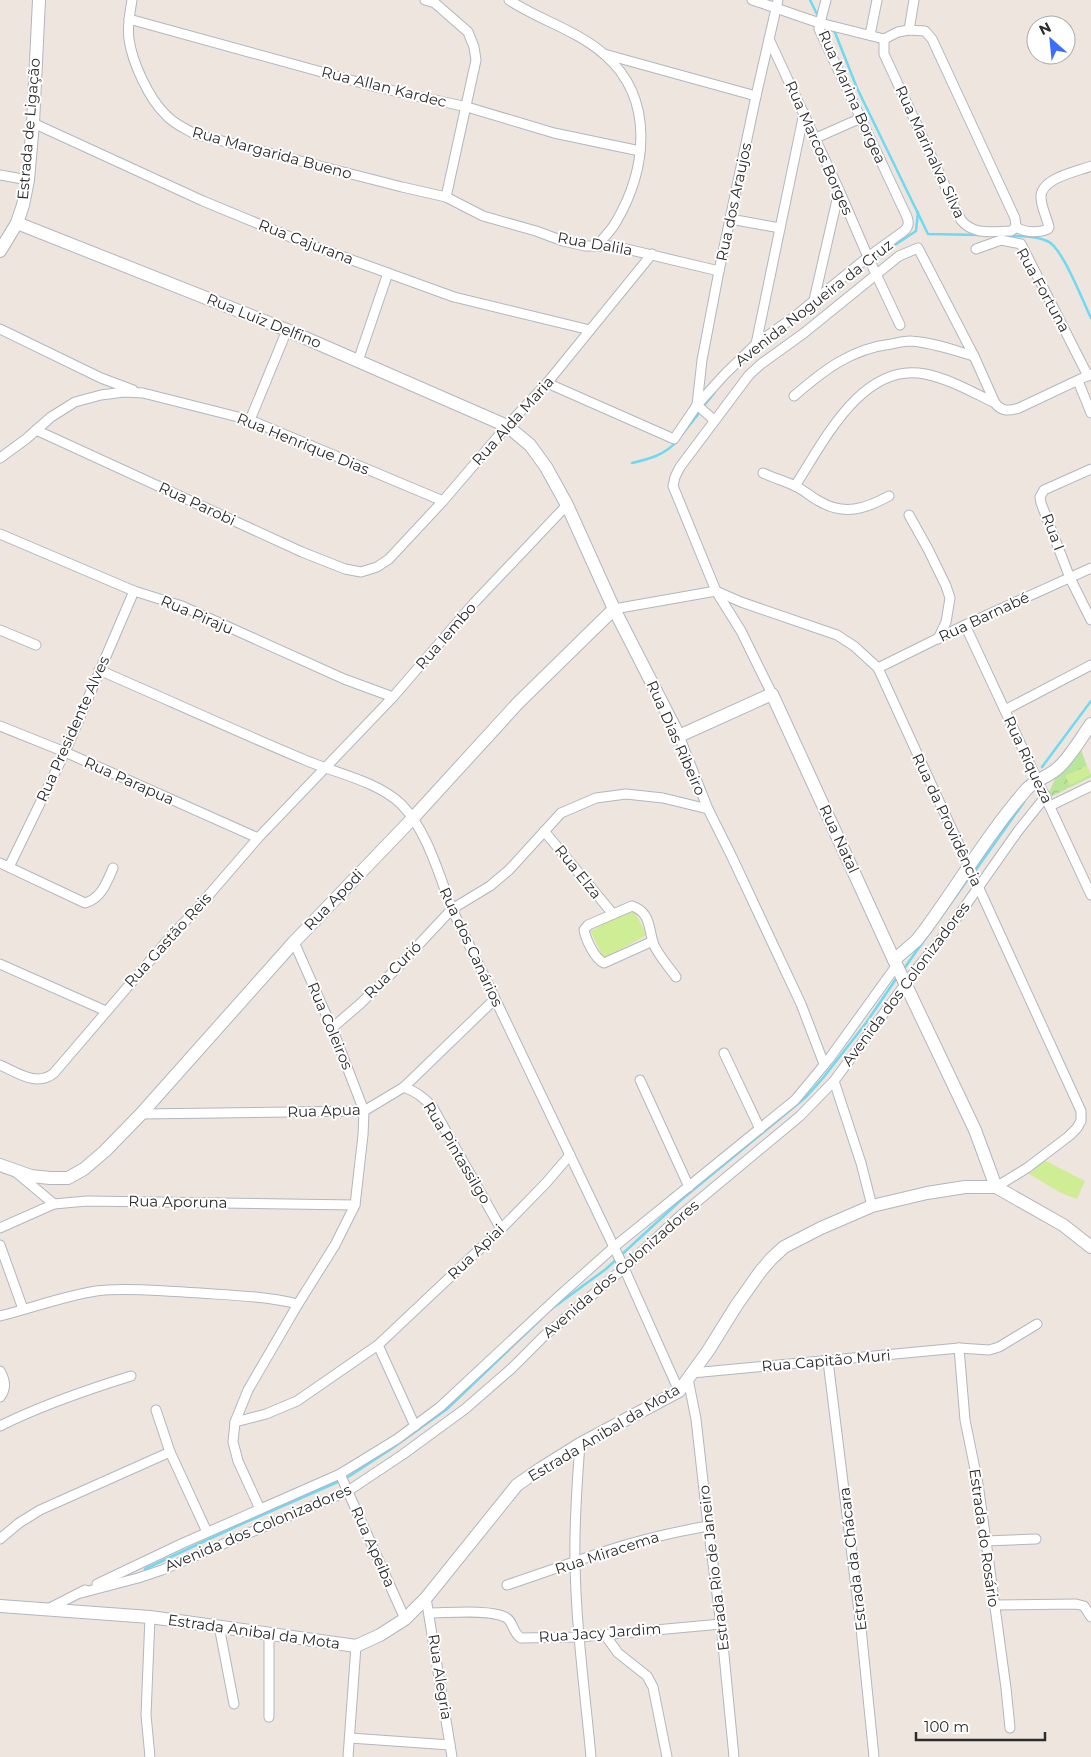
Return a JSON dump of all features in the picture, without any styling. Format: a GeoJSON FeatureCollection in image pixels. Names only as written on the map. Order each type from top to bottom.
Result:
{"type":"FeatureCollection","features":[{"type":"Feature","properties":{"kind":"street","name":"Estrada de Ligação"},"geometry":{"type":"LineString","coordinates":[[0,252],[17,222],[28,180],[33,123],[39,0]]}},
{"type":"Feature","properties":{"kind":"street","name":"Rua Margarida Bueno"},"geometry":{"type":"LineString","coordinates":[[132,0],[129,38],[135,59],[150,93],[165,114],[176,124],[195,134],[392,185],[446,197]]}},
{"type":"Feature","properties":{"kind":"street"},"geometry":{"type":"LineString","coordinates":[[425,0],[436,1],[468,32],[474,47],[476,60],[446,197]]}},
{"type":"Feature","properties":{"kind":"street"},"geometry":{"type":"LineString","coordinates":[[508,0],[572,33],[604,54],[622,73],[638,110],[641,126],[636,180],[616,224],[597,246]]}},
{"type":"Feature","properties":{"kind":"street","name":"Rua Marina Borgea"},"geometry":{"type":"LineString","coordinates":[[752,0],[777,4],[792,15],[824,22],[819,29],[904,212]]}},
{"type":"Feature","properties":{"kind":"street"},"geometry":{"type":"LineString","coordinates":[[826,0],[824,22],[884,39],[898,32],[909,30],[924,31],[932,39],[1015,218],[1016,227]]}},
{"type":"Feature","properties":{"kind":"street"},"geometry":{"type":"LineString","coordinates":[[870,35],[877,0]]}},
{"type":"Feature","properties":{"kind":"street"},"geometry":{"type":"LineString","coordinates":[[909,30],[914,0]]}},
{"type":"Feature","properties":{"kind":"street","name":"Rua dos Araujos"},"geometry":{"type":"LineString","coordinates":[[698,407],[702,360],[730,219],[777,4]]}},
{"type":"Feature","properties":{"kind":"street","name":"Rua Allan Kardec"},"geometry":{"type":"LineString","coordinates":[[129,19],[376,87],[466,107],[554,133],[640,151]]}},
{"type":"Feature","properties":{"kind":"street","name":"Rua Marcos Borges"},"geometry":{"type":"LineString","coordinates":[[769,39],[816,138],[868,258],[900,325]]}},
{"type":"Feature","properties":{"kind":"street","name":"Rua Marinalva Silva"},"geometry":{"type":"LineString","coordinates":[[884,39],[884,54],[961,220],[974,231],[1011,231],[1016,227],[1026,231],[1044,231],[1048,229],[1041,195],[1044,186],[1052,180],[1091,166]]}},
{"type":"Feature","properties":{"kind":"street"},"geometry":{"type":"LineString","coordinates":[[604,54],[756,96]]}},
{"type":"Feature","properties":{"kind":"street"},"geometry":{"type":"LineString","coordinates":[[756,344],[804,113]]}},
{"type":"Feature","properties":{"kind":"street"},"geometry":{"type":"LineString","coordinates":[[816,138],[861,118]]}},
{"type":"Feature","properties":{"kind":"street","name":"Rua Cajurana"},"geometry":{"type":"LineString","coordinates":[[33,123],[204,201],[305,243],[469,302],[590,330]]}},
{"type":"Feature","properties":{"kind":"street"},"geometry":{"type":"LineString","coordinates":[[0,175],[28,180]]}},
{"type":"Feature","properties":{"kind":"street"},"geometry":{"type":"LineString","coordinates":[[814,300],[839,190]]}},
{"type":"Feature","properties":{"kind":"street","name":"Rua Dalila"},"geometry":{"type":"LineString","coordinates":[[446,197],[483,216],[563,241],[585,246],[614,246],[720,271]]}},
{"type":"Feature","properties":{"kind":"street","name":"Avenida Nogueira da Cruz"},"geometry":{"type":"LineString","coordinates":[[547,383],[674,439],[725,374],[756,344],[908,227],[909,222],[904,212]]}},
{"type":"Feature","properties":{"kind":"street"},"geometry":{"type":"LineString","coordinates":[[730,219],[780,228]]}},
{"type":"Feature","properties":{"kind":"street","name":"Rua Luiz Delfino"},"geometry":{"type":"LineString","coordinates":[[17,222],[287,330],[507,426]]}},
{"type":"Feature","properties":{"kind":"street","name":"Rua Fortuna"},"geometry":{"type":"LineString","coordinates":[[976,249],[1002,240],[1021,244],[1090,375],[1028,405],[1008,411],[1000,408],[995,403]]}},
{"type":"Feature","properties":{"kind":"street","name":"Avenida Nogueira da Cruz"},"geometry":{"type":"LineString","coordinates":[[676,495],[673,486],[675,477],[712,418],[749,375],[899,256],[918,248],[974,356]]}},
{"type":"Feature","properties":{"kind":"street","name":"Rua Alda Maria"},"geometry":{"type":"LineString","coordinates":[[361,572],[377,568],[389,559],[443,501],[507,426],[547,383],[652,254]]}},
{"type":"Feature","properties":{"kind":"street"},"geometry":{"type":"LineString","coordinates":[[358,361],[388,272]]}},
{"type":"Feature","properties":{"kind":"street"},"geometry":{"type":"LineString","coordinates":[[0,329],[101,378],[143,393]]}},
{"type":"Feature","properties":{"kind":"street"},"geometry":{"type":"LineString","coordinates":[[250,420],[287,330]]}},
{"type":"Feature","properties":{"kind":"street"},"geometry":{"type":"LineString","coordinates":[[794,396],[831,366],[859,351],[876,346],[909,341],[974,356],[995,403]]}},
{"type":"Feature","properties":{"kind":"street"},"geometry":{"type":"LineString","coordinates":[[796,486],[829,434],[851,404],[876,383],[902,373],[924,373],[962,386],[995,403]]}},
{"type":"Feature","properties":{"kind":"street"},"geometry":{"type":"LineString","coordinates":[[1078,381],[1091,413]]}},
{"type":"Feature","properties":{"kind":"street","name":"Rua Henrique Dias"},"geometry":{"type":"LineString","coordinates":[[0,458],[51,417],[75,402],[91,396],[124,392],[143,393],[250,420],[443,501]]}},
{"type":"Feature","properties":{"kind":"street"},"geometry":{"type":"LineString","coordinates":[[698,407],[712,418]]}},
{"type":"Feature","properties":{"kind":"street","name":"Rua Dias Ribeiro"},"geometry":{"type":"LineString","coordinates":[[507,426],[530,445],[546,467],[567,505],[614,609],[678,736],[708,809],[801,1004],[824,1064]]}},
{"type":"Feature","properties":{"kind":"street","name":"Rua Parobi"},"geometry":{"type":"LineString","coordinates":[[36,430],[302,552],[345,569],[361,572]]}},
{"type":"Feature","properties":{"kind":"street","name":"Rua I"},"geometry":{"type":"LineString","coordinates":[[1091,469],[1044,490],[1040,497],[1070,578],[1091,620]]}},
{"type":"Feature","properties":{"kind":"street"},"geometry":{"type":"LineString","coordinates":[[763,473],[796,486],[821,503],[835,509],[855,509],[869,506],[889,496]]}},
{"type":"Feature","properties":{"kind":"street","name":"Rua Natal"},"geometry":{"type":"LineString","coordinates":[[676,495],[716,591],[741,631],[772,694],[974,1130],[996,1187]]}},
{"type":"Feature","properties":{"kind":"street","name":"Rua Iembo"},"geometry":{"type":"LineString","coordinates":[[326,768],[394,697],[474,603],[567,505]]}},
{"type":"Feature","properties":{"kind":"street"},"geometry":{"type":"LineString","coordinates":[[909,515],[946,586],[950,598],[946,622],[938,639]]}},
{"type":"Feature","properties":{"kind":"street","name":"Rua Piraju"},"geometry":{"type":"LineString","coordinates":[[0,534],[134,591],[182,606],[344,679],[394,697]]}},
{"type":"Feature","properties":{"kind":"street","name":"Rua Barnabé"},"geometry":{"type":"LineString","coordinates":[[878,668],[965,625],[1091,568]]}},
{"type":"Feature","properties":{"kind":"street","name":"Rua Presidente Alves"},"geometry":{"type":"LineString","coordinates":[[9,867],[65,752],[134,591]]}},
{"type":"Feature","properties":{"kind":"street"},"geometry":{"type":"LineString","coordinates":[[614,609],[716,591]]}},
{"type":"Feature","properties":{"kind":"street","name":"Rua da Providência"},"geometry":{"type":"LineString","coordinates":[[716,591],[741,602],[837,635],[854,646],[878,668],[1081,1111],[1077,1128],[1069,1136],[1027,1168],[996,1187]]}},
{"type":"Feature","properties":{"kind":"street","name":"Rua Apodi"},"geometry":{"type":"LineString","coordinates":[[0,1165],[31,1176],[68,1178],[84,1169],[105,1151],[141,1114],[294,942],[413,818],[518,703],[614,609]]}},
{"type":"Feature","properties":{"kind":"street","name":"Rua Riqueza"},"geometry":{"type":"LineString","coordinates":[[965,625],[1090,892]]}},
{"type":"Feature","properties":{"kind":"street"},"geometry":{"type":"LineString","coordinates":[[0,630],[36,645]]}},
{"type":"Feature","properties":{"kind":"street"},"geometry":{"type":"LineString","coordinates":[[1006,710],[1091,665]]}},
{"type":"Feature","properties":{"kind":"street","name":"Rua dos Canários"},"geometry":{"type":"LineString","coordinates":[[99,670],[298,757],[365,782],[388,794],[400,803],[413,818],[424,839],[452,909],[616,1250],[679,1390]]}},
{"type":"Feature","properties":{"kind":"street"},"geometry":{"type":"LineString","coordinates":[[678,736],[772,694]]}},
{"type":"Feature","properties":{"kind":"street","name":"Avenida dos Colonizadores"},"geometry":{"type":"LineString","coordinates":[[47,1609],[124,1570],[207,1532],[243,1519],[260,1509],[341,1476],[415,1426],[455,1394],[558,1297],[795,1100],[824,1064],[896,964],[924,931],[1025,791],[1037,779],[1051,774],[1060,766],[1091,724]]}},
{"type":"Feature","properties":{"kind":"street","name":"Rua Parapua"},"geometry":{"type":"LineString","coordinates":[[0,726],[65,752],[258,838]]}},
{"type":"Feature","properties":{"kind":"street","name":"Rua Gastão Reis"},"geometry":{"type":"LineString","coordinates":[[0,1065],[37,1080],[49,1077],[258,838],[326,768]]}},
{"type":"Feature","properties":{"kind":"street"},"geometry":{"type":"LineString","coordinates":[[1050,806],[1091,786]]}},
{"type":"Feature","properties":{"kind":"street","name":"Rua Curió"},"geometry":{"type":"LineString","coordinates":[[332,1028],[394,971],[452,909],[490,886],[514,865],[561,813],[596,798],[626,794],[663,798],[708,809]]}},
{"type":"Feature","properties":{"kind":"street","name":"Avenida dos Colonizadores"},"geometry":{"type":"LineString","coordinates":[[81,1593],[162,1570],[347,1489],[402,1455],[465,1408],[511,1370],[543,1337],[681,1215],[800,1116],[834,1080],[905,981],[949,930],[977,886],[1046,796]]}},
{"type":"Feature","properties":{"kind":"street","name":"Rua Elza"},"geometry":{"type":"LineString","coordinates":[[544,831],[613,914]]}},
{"type":"Feature","properties":{"kind":"street"},"geometry":{"type":"LineString","coordinates":[[0,863],[85,903],[91,902],[98,896],[113,868]]}},
{"type":"Feature","properties":{"kind":"street","name":"Rua Elza"},"geometry":{"type":"LineString","coordinates":[[653,942],[610,961],[602,962],[586,938],[584,930],[588,925],[632,906],[637,908],[649,923],[653,942],[676,978]]}},
{"type":"Feature","properties":{"kind":"street","name":"Rua Coleiros"},"geometry":{"type":"LineString","coordinates":[[294,942],[332,1028],[364,1111]]}},
{"type":"Feature","properties":{"kind":"street"},"geometry":{"type":"LineString","coordinates":[[0,964],[106,1011]]}},
{"type":"Feature","properties":{"kind":"street","name":"Rua Apua"},"geometry":{"type":"LineString","coordinates":[[141,1114],[364,1111],[404,1087],[495,1000]]}},
{"type":"Feature","properties":{"kind":"street"},"geometry":{"type":"LineString","coordinates":[[724,1053],[760,1129]]}},
{"type":"Feature","properties":{"kind":"street"},"geometry":{"type":"LineString","coordinates":[[640,1080],[690,1187]]}},
{"type":"Feature","properties":{"kind":"street"},"geometry":{"type":"LineString","coordinates":[[834,1080],[861,1163],[872,1206]]}},
{"type":"Feature","properties":{"kind":"street","name":"Rua Pintassilgo"},"geometry":{"type":"LineString","coordinates":[[404,1087],[415,1091],[433,1108],[501,1228]]}},
{"type":"Feature","properties":{"kind":"street"},"geometry":{"type":"LineString","coordinates":[[260,1509],[238,1461],[233,1442],[235,1422],[248,1390],[335,1245],[355,1205],[360,1170],[364,1111]]}},
{"type":"Feature","properties":{"kind":"street","name":"Rua Apiai"},"geometry":{"type":"LineString","coordinates":[[235,1422],[266,1414],[297,1401],[378,1345],[501,1228],[546,1183],[570,1155]]}},
{"type":"Feature","properties":{"kind":"street"},"geometry":{"type":"LineString","coordinates":[[13,1170],[54,1204]]}},
{"type":"Feature","properties":{"kind":"street","name":"Estrada Anibal da Mota"},"geometry":{"type":"LineString","coordinates":[[0,1606],[150,1617],[356,1646],[380,1635],[405,1619],[426,1598],[517,1485],[580,1444],[679,1390],[708,1352],[760,1272],[784,1247],[821,1228],[872,1206],[955,1188],[996,1187],[1063,1225],[1091,1247]]}},
{"type":"Feature","properties":{"kind":"street","name":"Rua Aporuna"},"geometry":{"type":"LineString","coordinates":[[0,1228],[54,1204],[87,1201],[355,1205]]}},
{"type":"Feature","properties":{"kind":"street"},"geometry":{"type":"LineString","coordinates":[[0,1245],[23,1309]]}},
{"type":"Feature","properties":{"kind":"street"},"geometry":{"type":"LineString","coordinates":[[0,1316],[98,1291],[148,1290],[234,1295],[279,1299],[298,1304]]}},
{"type":"Feature","properties":{"kind":"street","name":"Rua Capitão Muri"},"geometry":{"type":"LineString","coordinates":[[690,1376],[959,1348],[989,1350],[999,1347],[1037,1324]]}},
{"type":"Feature","properties":{"kind":"street"},"geometry":{"type":"LineString","coordinates":[[378,1345],[415,1426]]}},
{"type":"Feature","properties":{"kind":"street","name":"Estrada do Rosário"},"geometry":{"type":"LineString","coordinates":[[959,1348],[965,1420],[978,1484],[1010,1728]]}},
{"type":"Feature","properties":{"kind":"street","name":"Estrada da Chácara"},"geometry":{"type":"LineString","coordinates":[[828,1361],[861,1628],[874,1757]]}},
{"type":"Feature","properties":{"kind":"street"},"geometry":{"type":"LineString","coordinates":[[0,1371],[5,1385],[4,1392],[0,1398]]}},
{"type":"Feature","properties":{"kind":"street"},"geometry":{"type":"LineString","coordinates":[[0,1426],[31,1410],[131,1376]]}},
{"type":"Feature","properties":{"kind":"street","name":"Estrada Rio de Janeiro"},"geometry":{"type":"LineString","coordinates":[[690,1376],[721,1624],[734,1757]]}},
{"type":"Feature","properties":{"kind":"street"},"geometry":{"type":"LineString","coordinates":[[156,1410],[170,1452],[207,1532]]}},
{"type":"Feature","properties":{"kind":"street"},"geometry":{"type":"LineString","coordinates":[[580,1444],[575,1512],[575,1563],[579,1637],[591,1757]]}},
{"type":"Feature","properties":{"kind":"street"},"geometry":{"type":"LineString","coordinates":[[0,1539],[19,1523],[40,1510],[170,1452]]}},
{"type":"Feature","properties":{"kind":"street","name":"Rua Apeiba"},"geometry":{"type":"LineString","coordinates":[[341,1476],[405,1619]]}},
{"type":"Feature","properties":{"kind":"street"},"geometry":{"type":"LineString","coordinates":[[243,1519],[248,1532]]}},
{"type":"Feature","properties":{"kind":"street","name":"Rua Miracema"},"geometry":{"type":"LineString","coordinates":[[507,1585],[606,1551],[708,1526]]}},
{"type":"Feature","properties":{"kind":"street"},"geometry":{"type":"LineString","coordinates":[[986,1540],[1036,1539]]}},
{"type":"Feature","properties":{"kind":"street","name":"Rua Alegria"},"geometry":{"type":"LineString","coordinates":[[426,1598],[430,1613],[452,1757]]}},
{"type":"Feature","properties":{"kind":"street"},"geometry":{"type":"LineString","coordinates":[[994,1606],[1076,1604],[1084,1606],[1091,1617]]}},
{"type":"Feature","properties":{"kind":"street","name":"Rua Jacy Jardim"},"geometry":{"type":"LineString","coordinates":[[430,1613],[477,1613],[503,1616],[508,1618],[515,1633],[521,1638],[579,1637],[721,1624]]}},
{"type":"Feature","properties":{"kind":"street"},"geometry":{"type":"LineString","coordinates":[[150,1617],[146,1715],[150,1757]]}},
{"type":"Feature","properties":{"kind":"street"},"geometry":{"type":"LineString","coordinates":[[219,1626],[234,1704]]}},
{"type":"Feature","properties":{"kind":"street"},"geometry":{"type":"LineString","coordinates":[[269,1634],[269,1717]]}},
{"type":"Feature","properties":{"kind":"street"},"geometry":{"type":"LineString","coordinates":[[605,1635],[618,1653],[647,1676],[653,1687],[667,1757]]}},
{"type":"Feature","properties":{"kind":"street"},"geometry":{"type":"LineString","coordinates":[[348,1757],[356,1646]]}},
{"type":"Feature","properties":{"kind":"street"},"geometry":{"type":"LineString","coordinates":[[350,1738],[450,1745]]}},
{"type":"Feature","properties":{"kind":"green space"},"geometry":{"type":"Polygon","coordinates":[[[1080,747],[1087,766],[1066,776],[1070,785],[1091,774],[1091,777],[1052,796],[1049,792],[1056,777],[1080,747]]]}},
{"type":"Feature","properties":{"kind":"green space"},"geometry":{"type":"Polygon","coordinates":[[[1087,766],[1091,774],[1070,785],[1066,776],[1087,766]]]}},
{"type":"Feature","properties":{"kind":"green space"},"geometry":{"type":"Polygon","coordinates":[[[633,909],[647,935],[604,958],[590,931],[633,909]]]}},
{"type":"Feature","properties":{"kind":"green space"},"geometry":{"type":"Polygon","coordinates":[[[1044,1160],[1085,1181],[1077,1199],[1061,1193],[1029,1174],[1044,1160]]]}},
{"type":"Feature","properties":{"kind":"waterway"},"geometry":{"type":"LineString","coordinates":[[810,0],[818,16]]}},
{"type":"Feature","properties":{"kind":"waterway"},"geometry":{"type":"LineString","coordinates":[[834,30],[857,88],[928,234],[980,235]]}},
{"type":"Feature","properties":{"kind":"waterway"},"geometry":{"type":"LineString","coordinates":[[863,266],[916,231],[918,212]]}},
{"type":"Feature","properties":{"kind":"waterway"},"geometry":{"type":"LineString","coordinates":[[1001,236],[1036,238],[1053,245],[1065,263],[1091,318]]}},
{"type":"Feature","properties":{"kind":"waterway"},"geometry":{"type":"LineString","coordinates":[[703,407],[715,392]]}},
{"type":"Feature","properties":{"kind":"waterway"},"geometry":{"type":"LineString","coordinates":[[680,437],[700,412]]}},
{"type":"Feature","properties":{"kind":"waterway"},"geometry":{"type":"LineString","coordinates":[[632,463],[662,453],[677,441]]}},
{"type":"Feature","properties":{"kind":"waterway"},"geometry":{"type":"LineString","coordinates":[[1042,767],[1091,701]]}},
{"type":"Feature","properties":{"kind":"waterway"},"geometry":{"type":"LineString","coordinates":[[975,871],[1024,802]]}},
{"type":"Feature","properties":{"kind":"waterway"},"geometry":{"type":"LineString","coordinates":[[903,970],[971,875]]}},
{"type":"Feature","properties":{"kind":"waterway"},"geometry":{"type":"LineString","coordinates":[[550,1310],[606,1269],[681,1200],[806,1097],[866,1023],[898,976]]}},
{"type":"Feature","properties":{"kind":"waterway"},"geometry":{"type":"LineString","coordinates":[[345,1479],[447,1409],[541,1319]]}},
{"type":"Feature","properties":{"kind":"waterway"},"geometry":{"type":"LineString","coordinates":[[145,1569],[340,1481]]}}]}
